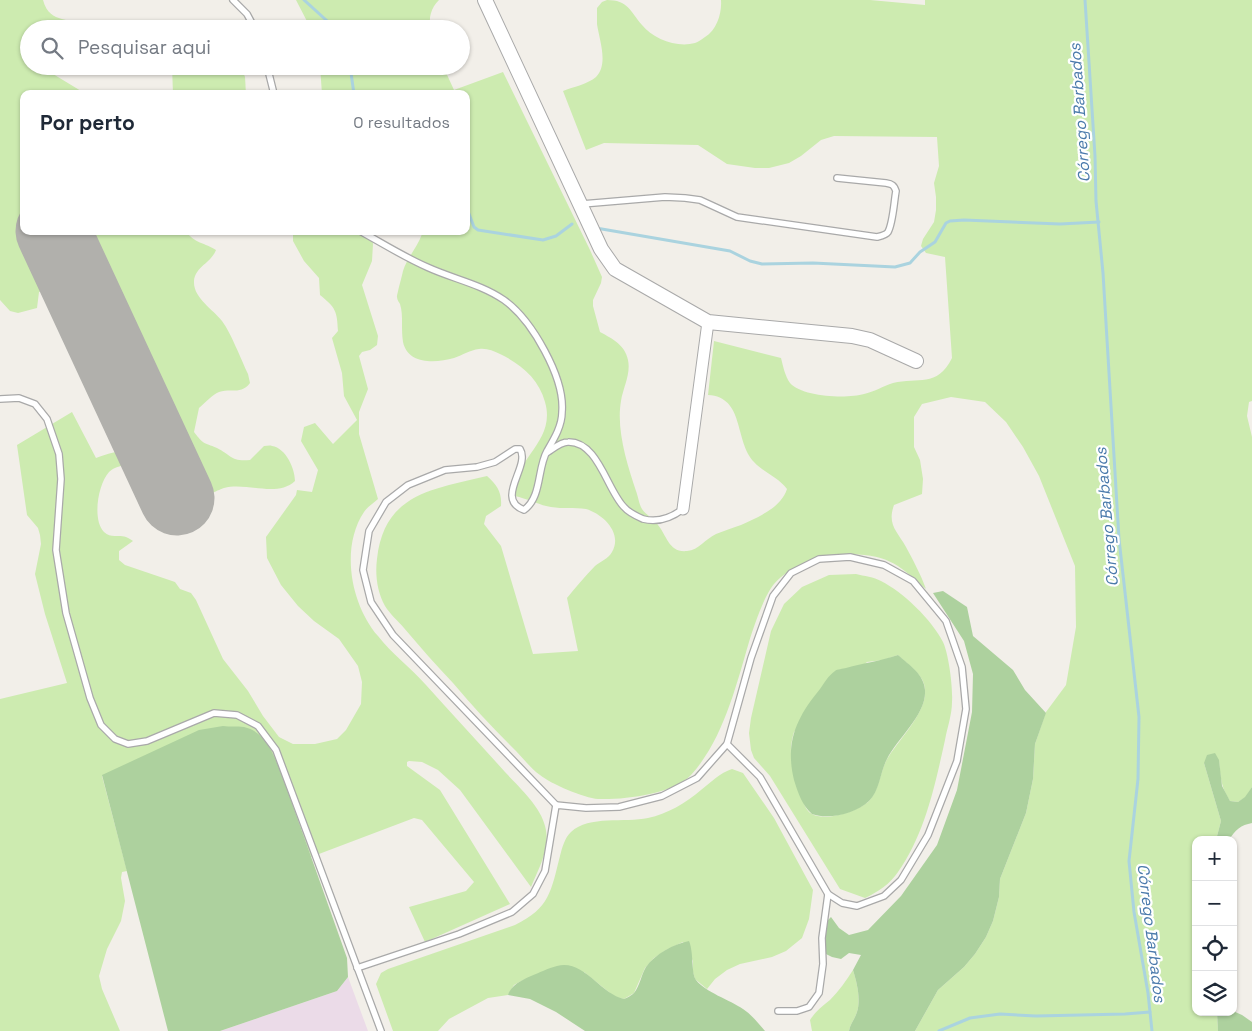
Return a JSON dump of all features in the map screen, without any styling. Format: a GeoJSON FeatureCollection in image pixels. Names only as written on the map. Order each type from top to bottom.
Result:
{"type":"FeatureCollection","features":[{"type":"Feature","properties":{"kind":"street"},"geometry":{"type":"LineString","coordinates":[[485,0],[601,249],[615,269],[708,322],[852,336],[870,340],[916,361]]}},
{"type":"Feature","properties":{"kind":"street"},"geometry":{"type":"LineString","coordinates":[[682,509],[708,322]]}},
{"type":"Feature","properties":{"kind":"lane"},"geometry":{"type":"LineString","coordinates":[[233,0],[250,20]]}},
{"type":"Feature","properties":{"kind":"lane"},"geometry":{"type":"LineString","coordinates":[[269,75],[273,90]]}},
{"type":"Feature","properties":{"kind":"lane"},"geometry":{"type":"LineString","coordinates":[[580,204],[665,197],[685,198],[700,200],[736,217],[877,237],[884,236],[888,232],[896,191],[892,184],[837,178]]}},
{"type":"Feature","properties":{"kind":"lane"},"geometry":{"type":"LineString","coordinates":[[367,235],[427,268],[474,285],[504,300],[526,321],[551,363],[561,389],[562,413],[555,438],[546,453],[534,499],[529,506],[524,510],[517,507],[512,501],[512,491],[522,456],[520,449],[515,448],[495,462],[477,467],[445,470],[408,485],[386,502],[369,531],[363,570],[372,602],[393,634],[556,805],[586,808],[619,807],[662,796],[697,778],[727,744],[751,658],[773,596],[791,573],[819,559],[850,557],[884,565],[913,581],[946,621],[962,667],[966,708],[957,761],[928,836],[901,880],[884,896],[857,906],[842,902],[828,894],[760,777],[727,744]]}},
{"type":"Feature","properties":{"kind":"lane"},"geometry":{"type":"LineString","coordinates":[[0,399],[19,398],[36,404],[47,419],[59,454],[61,479],[56,550],[66,613],[90,698],[101,725],[114,739],[128,744],[147,741],[214,713],[237,715],[258,726],[276,750],[381,1031]]}},
{"type":"Feature","properties":{"kind":"lane"},"geometry":{"type":"LineString","coordinates":[[546,453],[560,444],[569,442],[579,444],[590,452],[623,506],[635,516],[649,520],[665,520],[682,509]]}},
{"type":"Feature","properties":{"kind":"lane"},"geometry":{"type":"LineString","coordinates":[[357,968],[459,934],[512,912],[533,894],[545,871],[556,805]]}},
{"type":"Feature","properties":{"kind":"lane"},"geometry":{"type":"LineString","coordinates":[[778,1011],[797,1011],[809,1007],[818,993],[822,964],[822,938],[828,894]]}},
{"type":"Feature","properties":{"kind":"shaded area"},"geometry":{"type":"Polygon","coordinates":[[[348,977],[368,1031],[220,1031],[337,991],[348,977]]]}},
{"type":"Feature","properties":{"kind":"green space"},"geometry":{"type":"Polygon","coordinates":[[[0,0],[43,0],[51,14],[67,20],[20,20],[20,75],[55,75],[79,90],[20,90],[20,235],[45,235],[63,280],[56,287],[39,292],[37,308],[18,313],[10,311],[0,300],[0,0]]]}},
{"type":"Feature","properties":{"kind":"green space"},"geometry":{"type":"Polygon","coordinates":[[[296,0],[439,0],[434,6],[430,20],[306,20],[296,0]]]}},
{"type":"Feature","properties":{"kind":"green space"},"geometry":{"type":"Polygon","coordinates":[[[607,0],[620,2],[628,7],[652,34],[673,43],[688,44],[696,43],[709,34],[716,26],[720,16],[721,0],[870,0],[925,5],[925,0],[1252,0],[1252,401],[1249,402],[1247,416],[1252,437],[1252,787],[1246,797],[1238,802],[1230,801],[1223,786],[1219,760],[1204,763],[1221,821],[1217,836],[1192,836],[1192,1016],[1217,1016],[1218,1031],[915,1031],[938,990],[964,967],[975,954],[986,937],[993,921],[999,897],[1000,879],[1026,813],[1033,779],[1035,744],[1046,712],[1066,685],[1076,627],[1075,566],[1039,476],[1006,422],[985,402],[951,397],[922,404],[914,417],[914,447],[920,460],[923,479],[922,494],[894,505],[892,523],[926,589],[889,561],[858,554],[826,556],[806,562],[788,572],[770,589],[751,635],[727,712],[712,746],[691,775],[673,787],[634,797],[598,799],[576,793],[545,779],[484,718],[385,606],[378,589],[376,565],[382,537],[390,520],[401,507],[415,498],[448,485],[487,476],[498,489],[501,497],[501,506],[486,516],[484,524],[501,546],[533,654],[578,651],[567,598],[595,566],[612,552],[615,545],[615,538],[610,525],[599,515],[582,508],[547,506],[515,496],[515,483],[519,472],[545,429],[547,416],[542,394],[534,379],[528,373],[508,358],[487,349],[470,351],[454,358],[431,361],[411,355],[403,342],[402,311],[397,295],[405,266],[422,235],[470,235],[470,90],[454,90],[503,72],[590,250],[602,277],[593,300],[600,332],[621,346],[629,365],[620,412],[621,435],[626,458],[642,509],[661,529],[672,547],[681,551],[691,550],[716,534],[761,515],[780,502],[787,489],[754,462],[744,443],[734,412],[728,403],[720,398],[708,395],[714,341],[781,358],[785,374],[790,383],[804,391],[825,396],[856,396],[893,383],[933,378],[940,374],[952,358],[945,257],[926,253],[921,246],[923,239],[934,222],[936,210],[934,183],[939,166],[937,137],[834,136],[821,140],[789,163],[769,168],[727,164],[698,145],[604,143],[586,150],[563,91],[589,82],[600,72],[603,58],[597,24],[597,8],[602,2],[607,0]]]}},
{"type":"Feature","properties":{"kind":"green space"},"geometry":{"type":"Polygon","coordinates":[[[172,75],[244,75],[245,77],[246,90],[173,90],[172,75]]]}},
{"type":"Feature","properties":{"kind":"green space"},"geometry":{"type":"Polygon","coordinates":[[[321,75],[447,75],[454,90],[322,90],[321,75]]]}},
{"type":"Feature","properties":{"kind":"green space"},"geometry":{"type":"Polygon","coordinates":[[[77,235],[189,235],[216,250],[197,272],[194,281],[195,287],[200,298],[225,326],[248,374],[250,383],[243,389],[219,392],[209,399],[199,408],[194,432],[204,443],[239,460],[250,460],[264,446],[277,448],[289,460],[295,481],[288,486],[271,489],[233,487],[222,489],[201,500],[189,521],[183,525],[177,525],[161,519],[158,512],[160,507],[159,499],[140,489],[131,472],[123,465],[111,471],[105,478],[99,493],[98,519],[100,526],[107,534],[127,537],[133,541],[119,551],[119,560],[125,565],[175,582],[180,589],[191,593],[223,659],[248,691],[263,716],[279,737],[293,744],[315,744],[337,739],[346,730],[361,704],[362,682],[358,666],[339,639],[314,621],[298,606],[281,585],[267,558],[266,537],[296,495],[297,490],[312,492],[318,470],[301,441],[304,427],[315,423],[333,444],[357,420],[344,396],[342,373],[332,338],[338,331],[335,310],[320,295],[319,278],[304,261],[293,241],[293,235],[372,235],[372,261],[362,285],[378,336],[377,345],[370,350],[362,352],[359,356],[368,389],[359,412],[359,434],[378,499],[364,512],[352,542],[352,576],[355,593],[369,623],[383,642],[420,679],[534,804],[543,819],[546,834],[545,850],[541,865],[531,887],[460,790],[438,770],[422,762],[407,762],[407,766],[440,790],[510,904],[425,942],[409,907],[466,891],[474,882],[422,820],[414,818],[311,857],[281,772],[267,743],[102,776],[127,871],[122,872],[121,878],[125,901],[121,921],[107,949],[99,976],[102,989],[120,1031],[0,1031],[0,699],[67,683],[45,614],[35,574],[41,544],[40,535],[38,528],[27,515],[17,445],[72,412],[96,458],[125,451],[147,451],[153,453],[171,498],[196,488],[77,235]]]}},
{"type":"Feature","properties":{"kind":"green space"},"geometry":{"type":"Polygon","coordinates":[[[856,574],[875,578],[890,586],[907,599],[932,625],[943,642],[951,680],[952,707],[950,717],[933,792],[922,825],[915,842],[895,876],[875,893],[865,898],[840,889],[770,776],[754,758],[749,733],[771,631],[784,604],[802,587],[829,575],[856,574]],[[898,655],[883,660],[867,662],[794,732],[791,748],[793,769],[804,804],[812,814],[825,817],[842,814],[850,812],[869,801],[878,785],[886,761],[922,707],[925,690],[922,680],[898,655]]]}},
{"type":"Feature","properties":{"kind":"green space"},"geometry":{"type":"Polygon","coordinates":[[[943,591],[967,607],[973,636],[1013,670],[1025,690],[1046,713],[1035,744],[1033,779],[1026,813],[1000,879],[999,897],[993,921],[986,937],[964,967],[938,990],[915,1031],[849,1031],[859,1002],[853,970],[861,955],[849,953],[841,959],[826,954],[824,943],[825,923],[831,917],[839,928],[849,935],[868,930],[901,896],[937,845],[957,790],[972,712],[973,674],[964,641],[933,593],[943,591]]]}},
{"type":"Feature","properties":{"kind":"green space"},"geometry":{"type":"Polygon","coordinates":[[[898,655],[922,679],[925,690],[924,699],[911,726],[887,759],[873,797],[863,806],[842,815],[819,816],[812,814],[803,803],[799,794],[792,767],[792,743],[799,721],[827,679],[836,670],[898,655]]]}},
{"type":"Feature","properties":{"kind":"green space"},"geometry":{"type":"Polygon","coordinates":[[[223,726],[244,727],[252,730],[263,739],[272,751],[347,958],[348,977],[337,991],[220,1031],[168,1031],[102,775],[199,730],[223,726]]]}},
{"type":"Feature","properties":{"kind":"green space"},"geometry":{"type":"Polygon","coordinates":[[[1215,753],[1219,760],[1222,786],[1230,801],[1238,802],[1245,797],[1252,787],[1252,823],[1239,828],[1232,836],[1217,836],[1221,821],[1204,763],[1207,755],[1215,753]]]}},
{"type":"Feature","properties":{"kind":"green space"},"geometry":{"type":"Polygon","coordinates":[[[732,769],[743,773],[774,818],[813,890],[809,919],[802,938],[786,951],[772,957],[740,964],[727,970],[715,979],[707,989],[695,979],[693,961],[683,942],[654,958],[645,968],[634,993],[624,999],[615,997],[584,972],[525,979],[514,985],[508,995],[488,998],[449,1019],[438,1031],[393,1031],[376,984],[381,973],[527,919],[536,912],[547,897],[565,840],[571,832],[579,827],[597,821],[639,819],[662,814],[683,804],[720,775],[732,769]]]}},
{"type":"Feature","properties":{"kind":"green space"},"geometry":{"type":"Polygon","coordinates":[[[689,941],[696,980],[705,988],[746,1011],[765,1031],[585,1031],[556,1012],[530,999],[508,995],[514,986],[524,979],[550,968],[567,965],[584,972],[607,991],[624,999],[634,993],[646,967],[654,958],[677,944],[689,941]]]}},
{"type":"Feature","properties":{"kind":"green space"},"geometry":{"type":"Polygon","coordinates":[[[853,970],[859,1002],[849,1031],[812,1031],[810,1020],[830,1000],[853,970]]]}},
{"type":"Feature","properties":{"kind":"green space"},"geometry":{"type":"Polygon","coordinates":[[[1237,1013],[1252,1022],[1252,1031],[1218,1031],[1217,1016],[1237,1016],[1237,1013]]]}},
{"type":"Feature","properties":{"kind":"waterway"},"geometry":{"type":"LineString","coordinates":[[304,0],[326,20]]}},
{"type":"Feature","properties":{"kind":"waterway","name":"Córrego Barbados"},"geometry":{"type":"LineString","coordinates":[[1085,0],[1096,201],[1103,273],[1119,539],[1139,717],[1138,779],[1129,861],[1134,912],[1148,993],[1152,1031]]}},
{"type":"Feature","properties":{"kind":"waterway"},"geometry":{"type":"LineString","coordinates":[[351,75],[353,90]]}},
{"type":"Feature","properties":{"kind":"waterway"},"geometry":{"type":"LineString","coordinates":[[470,216],[474,227],[478,230],[543,240],[556,236],[572,224]]}},
{"type":"Feature","properties":{"kind":"waterway"},"geometry":{"type":"LineString","coordinates":[[596,228],[730,251],[750,261],[762,264],[813,263],[895,267],[910,263],[920,252],[935,242],[946,223],[950,221],[1060,224],[1099,222]]}},
{"type":"Feature","properties":{"kind":"waterway"},"geometry":{"type":"LineString","coordinates":[[939,1031],[970,1018],[1000,1014],[1036,1016],[1150,1012]]}},
{"type":"Feature","properties":{"kind":"runway"},"geometry":{"type":"LineString","coordinates":[[55,235],[177,498]]}}]}
